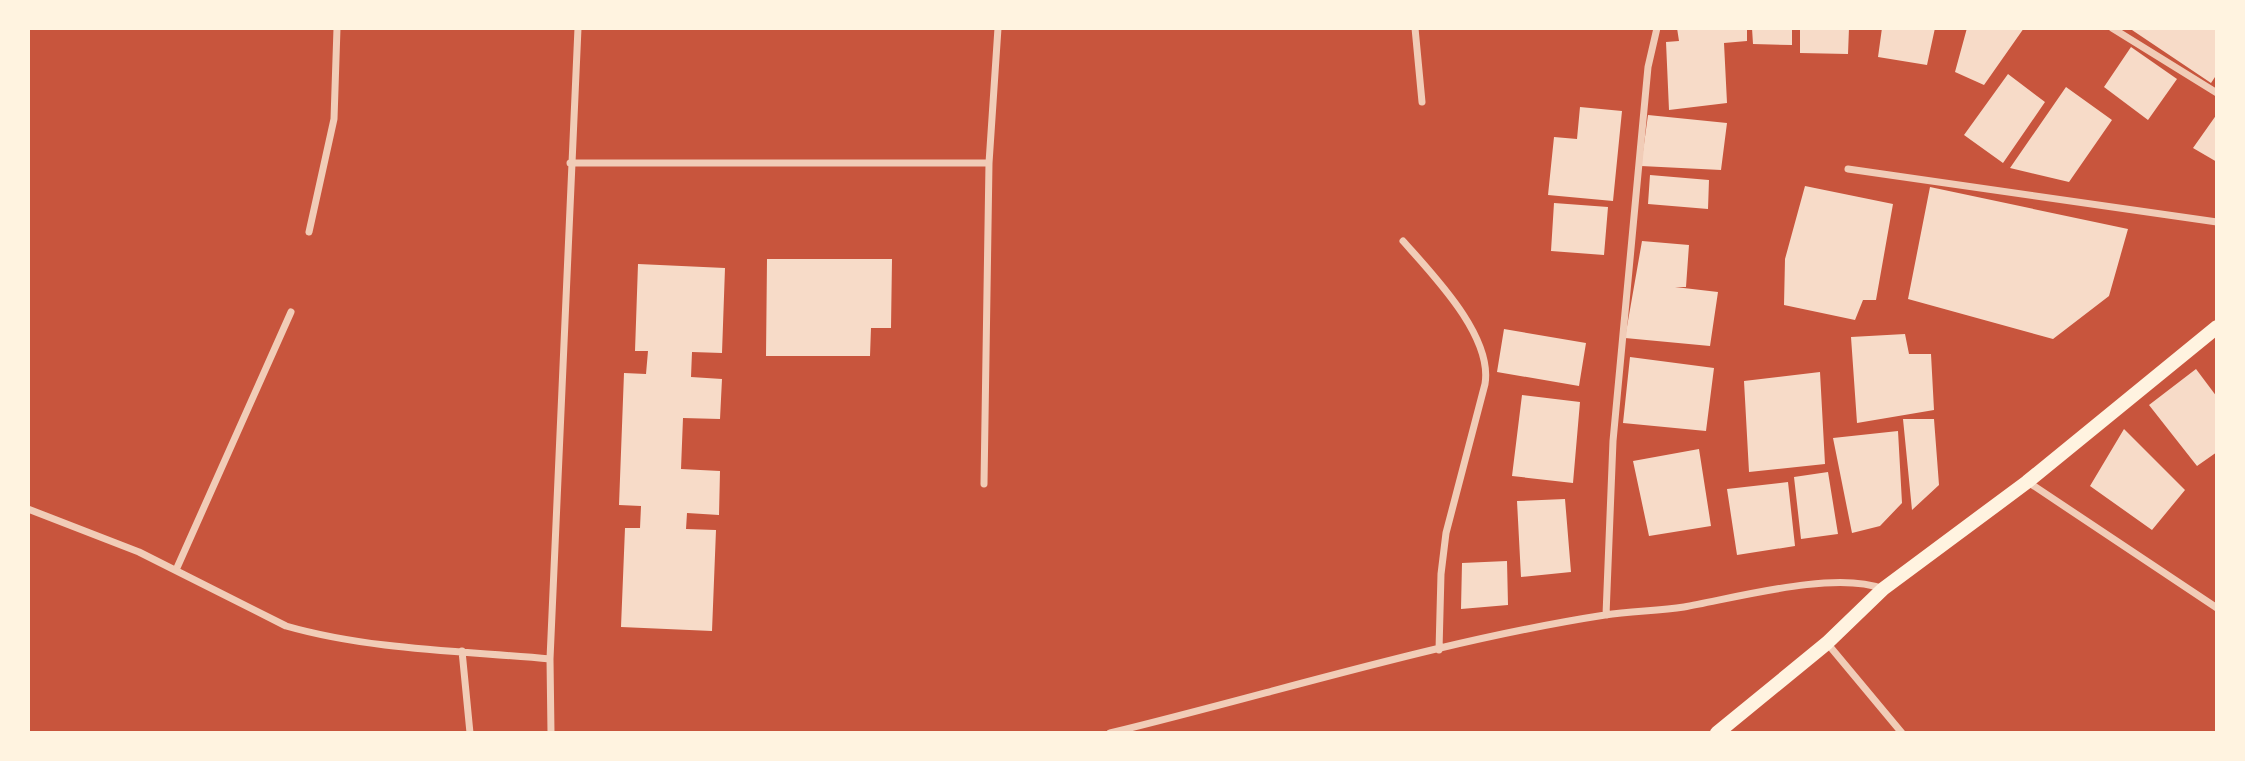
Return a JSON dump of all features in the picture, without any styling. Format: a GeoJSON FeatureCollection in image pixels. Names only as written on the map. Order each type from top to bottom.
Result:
{"type":"FeatureCollection","features":[{"type":"Feature","properties":{"kind":"main road"},"geometry":{"type":"LineString","coordinates":[[1717,733],[1827,643],[1884,589],[2027,482],[2217,327]]}},
{"type":"Feature","properties":{"kind":"street"},"geometry":{"type":"LineString","coordinates":[[309,232],[334,119],[337,28]]}},
{"type":"Feature","properties":{"kind":"street"},"geometry":{"type":"LineString","coordinates":[[551,733],[550,659],[578,28]]}},
{"type":"Feature","properties":{"kind":"street"},"geometry":{"type":"LineString","coordinates":[[984,484],[989,163],[998,28]]}},
{"type":"Feature","properties":{"kind":"street"},"geometry":{"type":"LineString","coordinates":[[1415,28],[1422,102]]}},
{"type":"Feature","properties":{"kind":"street"},"geometry":{"type":"LineString","coordinates":[[1606,615],[1613,441],[1647,76],[1657,28]]}},
{"type":"Feature","properties":{"kind":"street"},"geometry":{"type":"LineString","coordinates":[[2112,28],[2217,93]]}},
{"type":"Feature","properties":{"kind":"street"},"geometry":{"type":"LineString","coordinates":[[570,163],[989,163]]}},
{"type":"Feature","properties":{"kind":"street"},"geometry":{"type":"LineString","coordinates":[[1848,169],[2217,222]]}},
{"type":"Feature","properties":{"kind":"street"},"geometry":{"type":"LineString","coordinates":[[1403,241],[1447,293],[1473,334],[1486,365],[1485,384],[1446,533],[1441,574],[1439,650]]}},
{"type":"Feature","properties":{"kind":"street"},"geometry":{"type":"LineString","coordinates":[[176,570],[292,312]]}},
{"type":"Feature","properties":{"kind":"street"},"geometry":{"type":"LineString","coordinates":[[2027,482],[2217,608]]}},
{"type":"Feature","properties":{"kind":"street"},"geometry":{"type":"LineString","coordinates":[[28,509],[176,570],[286,625],[308,632],[550,659]]}},
{"type":"Feature","properties":{"kind":"street"},"geometry":{"type":"LineString","coordinates":[[1110,733],[1143,729],[1439,650],[1606,615],[1681,608],[1820,584],[1852,582],[1884,589]]}},
{"type":"Feature","properties":{"kind":"street"},"geometry":{"type":"LineString","coordinates":[[1827,643],[1902,733]]}},
{"type":"Feature","properties":{"kind":"street"},"geometry":{"type":"LineString","coordinates":[[462,651],[470,733]]}},
{"type":"Feature","properties":{"kind":"building"},"geometry":{"type":"Polygon","coordinates":[[[1677,28],[1747,28],[1747,41],[1724,43],[1727,103],[1669,110],[1666,42],[1679,41],[1677,28]]]}},
{"type":"Feature","properties":{"kind":"building"},"geometry":{"type":"Polygon","coordinates":[[[1752,28],[1792,28],[1792,45],[1753,44],[1752,28]]]}},
{"type":"Feature","properties":{"kind":"building"},"geometry":{"type":"Polygon","coordinates":[[[1800,28],[1849,28],[1848,54],[1800,53],[1800,28]]]}},
{"type":"Feature","properties":{"kind":"building"},"geometry":{"type":"Polygon","coordinates":[[[1882,28],[1935,28],[1927,65],[1878,57],[1882,28]]]}},
{"type":"Feature","properties":{"kind":"building"},"geometry":{"type":"Polygon","coordinates":[[[1967,28],[2024,28],[1984,85],[1955,72],[1967,28]]]}},
{"type":"Feature","properties":{"kind":"building"},"geometry":{"type":"Polygon","coordinates":[[[2129,28],[2217,28],[2217,74],[2211,83],[2129,28]]]}},
{"type":"Feature","properties":{"kind":"building"},"geometry":{"type":"Polygon","coordinates":[[[2131,47],[2177,79],[2148,120],[2104,87],[2131,47]]]}},
{"type":"Feature","properties":{"kind":"building"},"geometry":{"type":"Polygon","coordinates":[[[2008,74],[2045,102],[2003,163],[1964,135],[2008,74]]]}},
{"type":"Feature","properties":{"kind":"building"},"geometry":{"type":"Polygon","coordinates":[[[2066,87],[2112,120],[2069,182],[2010,168],[2066,87]]]}},
{"type":"Feature","properties":{"kind":"building"},"geometry":{"type":"Polygon","coordinates":[[[1580,107],[1622,111],[1613,201],[1548,195],[1554,137],[1577,139],[1580,107]]]}},
{"type":"Feature","properties":{"kind":"building"},"geometry":{"type":"Polygon","coordinates":[[[2217,114],[2217,162],[2193,148],[2217,114]]]}},
{"type":"Feature","properties":{"kind":"building"},"geometry":{"type":"Polygon","coordinates":[[[1648,115],[1727,123],[1721,170],[1641,166],[1648,115]]]}},
{"type":"Feature","properties":{"kind":"building"},"geometry":{"type":"Polygon","coordinates":[[[1650,175],[1709,180],[1708,209],[1648,204],[1650,175]]]}},
{"type":"Feature","properties":{"kind":"building"},"geometry":{"type":"Polygon","coordinates":[[[1805,186],[1893,204],[1876,300],[1863,300],[1855,320],[1784,305],[1785,259],[1805,186]]]}},
{"type":"Feature","properties":{"kind":"building"},"geometry":{"type":"Polygon","coordinates":[[[1930,187],[2128,229],[2109,296],[2053,339],[1908,299],[1930,187]]]}},
{"type":"Feature","properties":{"kind":"building"},"geometry":{"type":"Polygon","coordinates":[[[1554,203],[1608,207],[1604,255],[1551,251],[1554,203]]]}},
{"type":"Feature","properties":{"kind":"building"},"geometry":{"type":"Polygon","coordinates":[[[1642,241],[1689,245],[1686,287],[1675,287],[1718,292],[1710,346],[1625,338],[1642,241]]]}},
{"type":"Feature","properties":{"kind":"building"},"geometry":{"type":"Polygon","coordinates":[[[767,259],[892,259],[891,328],[871,328],[870,356],[766,356],[767,259]]]}},
{"type":"Feature","properties":{"kind":"building"},"geometry":{"type":"Polygon","coordinates":[[[638,264],[725,268],[722,353],[692,352],[691,377],[722,379],[720,419],[683,418],[681,469],[720,471],[719,515],[687,513],[686,529],[716,530],[712,631],[621,627],[625,528],[640,528],[641,506],[619,505],[624,373],[646,374],[648,351],[635,351],[638,264]]]}},
{"type":"Feature","properties":{"kind":"building"},"geometry":{"type":"Polygon","coordinates":[[[1504,329],[1586,343],[1579,386],[1497,372],[1504,329]]]}},
{"type":"Feature","properties":{"kind":"building"},"geometry":{"type":"Polygon","coordinates":[[[1905,334],[1909,354],[1931,354],[1934,410],[1857,423],[1851,337],[1905,334]]]}},
{"type":"Feature","properties":{"kind":"building"},"geometry":{"type":"Polygon","coordinates":[[[1630,357],[1714,368],[1706,431],[1623,423],[1630,357]]]}},
{"type":"Feature","properties":{"kind":"building"},"geometry":{"type":"Polygon","coordinates":[[[2196,369],[2217,397],[2217,452],[2197,466],[2149,405],[2196,369]]]}},
{"type":"Feature","properties":{"kind":"building"},"geometry":{"type":"Polygon","coordinates":[[[1820,372],[1825,464],[1749,472],[1744,381],[1820,372]]]}},
{"type":"Feature","properties":{"kind":"building"},"geometry":{"type":"Polygon","coordinates":[[[1522,395],[1580,402],[1573,483],[1512,476],[1522,395]]]}},
{"type":"Feature","properties":{"kind":"building"},"geometry":{"type":"Polygon","coordinates":[[[1903,419],[1934,419],[1939,485],[1912,510],[1903,419]]]}},
{"type":"Feature","properties":{"kind":"building"},"geometry":{"type":"Polygon","coordinates":[[[2124,429],[2185,490],[2152,530],[2090,486],[2124,429]]]}},
{"type":"Feature","properties":{"kind":"building"},"geometry":{"type":"Polygon","coordinates":[[[1898,431],[1902,503],[1880,526],[1852,533],[1833,438],[1898,431]]]}},
{"type":"Feature","properties":{"kind":"building"},"geometry":{"type":"Polygon","coordinates":[[[1699,449],[1711,526],[1649,536],[1633,461],[1699,449]]]}},
{"type":"Feature","properties":{"kind":"building"},"geometry":{"type":"Polygon","coordinates":[[[1828,472],[1838,534],[1801,539],[1794,477],[1828,472]]]}},
{"type":"Feature","properties":{"kind":"building"},"geometry":{"type":"Polygon","coordinates":[[[1788,482],[1795,546],[1737,555],[1727,489],[1788,482]]]}},
{"type":"Feature","properties":{"kind":"building"},"geometry":{"type":"Polygon","coordinates":[[[1565,499],[1571,572],[1521,577],[1517,501],[1565,499]]]}},
{"type":"Feature","properties":{"kind":"building"},"geometry":{"type":"Polygon","coordinates":[[[1507,561],[1508,605],[1461,609],[1462,563],[1507,561]]]}}]}
